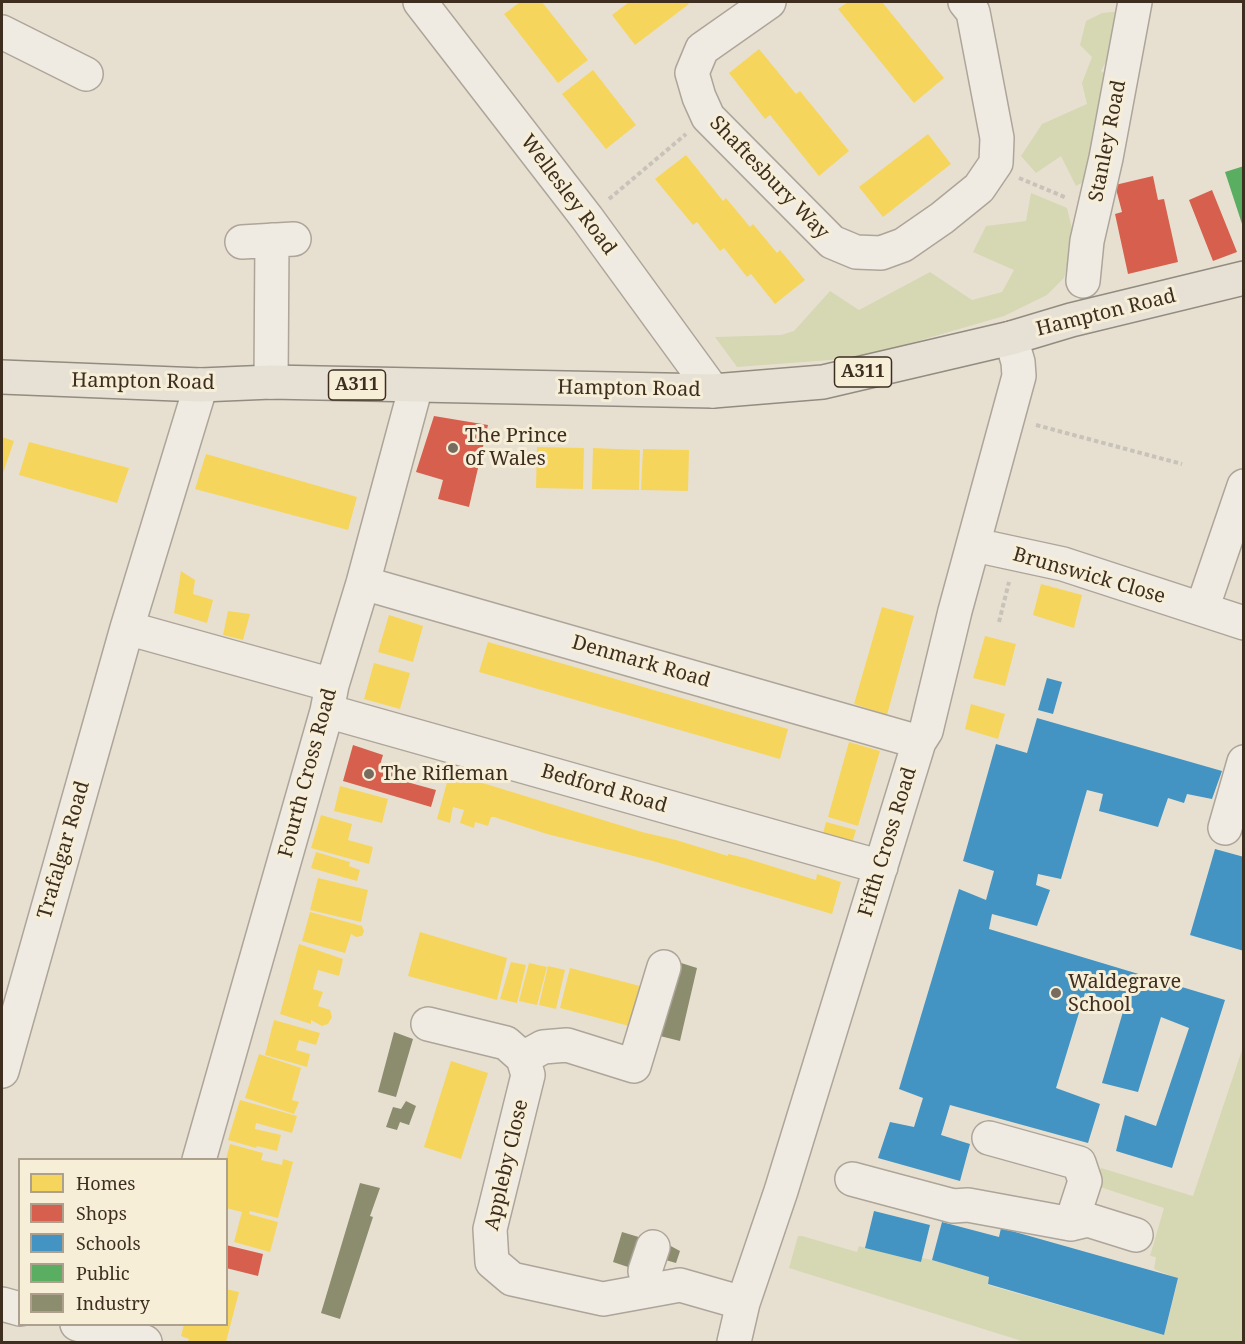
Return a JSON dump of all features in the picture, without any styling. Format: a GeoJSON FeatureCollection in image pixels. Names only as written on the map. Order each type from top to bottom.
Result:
{"type":"FeatureCollection","features":[{"type":"Feature","properties":{"kind":"main road","name":"Hampton Road"},"geometry":{"type":"LineString","coordinates":[[2,377],[201,385],[272,382],[714,391],[823,382],[1011,338],[1071,320],[1244,278]]}},
{"type":"Feature","properties":{"kind":"street","name":"Wellesley Road"},"geometry":{"type":"LineString","coordinates":[[420,2],[587,218],[714,391]]}},
{"type":"Feature","properties":{"kind":"street","name":"Shaftesbury Way"},"geometry":{"type":"LineString","coordinates":[[769,2],[702,49],[692,73],[699,98],[708,117],[832,242],[856,252],[881,253],[903,245],[942,218],[979,188],[996,163],[997,138],[973,12],[965,2]]}},
{"type":"Feature","properties":{"kind":"street","name":"Stanley Road"},"geometry":{"type":"LineString","coordinates":[[1083,281],[1087,241],[1106,158],[1135,2]]}},
{"type":"Feature","properties":{"kind":"street"},"geometry":{"type":"LineString","coordinates":[[2,32],[86,74]]}},
{"type":"Feature","properties":{"kind":"street"},"geometry":{"type":"LineString","coordinates":[[270,241],[272,382]]}},
{"type":"Feature","properties":{"kind":"street","name":"Fifth Cross Road"},"geometry":{"type":"LineString","coordinates":[[734,1342],[743,1304],[781,1191],[919,742],[926,731],[955,611],[975,545],[1019,376],[1018,362],[1011,338]]}},
{"type":"Feature","properties":{"kind":"street","name":"Trafalgar Road"},"geometry":{"type":"LineString","coordinates":[[2,1071],[127,628],[201,385]]}},
{"type":"Feature","properties":{"kind":"street","name":"Fourth Cross Road"},"geometry":{"type":"LineString","coordinates":[[200,1158],[363,583],[416,386]]}},
{"type":"Feature","properties":{"kind":"street"},"geometry":{"type":"LineString","coordinates":[[1202,609],[1244,486]]}},
{"type":"Feature","properties":{"kind":"street","name":"Brunswick Close"},"geometry":{"type":"LineString","coordinates":[[975,545],[1063,564],[1244,623]]}},
{"type":"Feature","properties":{"kind":"street","name":"Denmark Road"},"geometry":{"type":"LineString","coordinates":[[363,583],[919,742]]}},
{"type":"Feature","properties":{"kind":"street"},"geometry":{"type":"LineString","coordinates":[[127,628],[329,698]]}},
{"type":"Feature","properties":{"kind":"street","name":"Bedford Road"},"geometry":{"type":"LineString","coordinates":[[329,698],[881,867]]}},
{"type":"Feature","properties":{"kind":"street"},"geometry":{"type":"LineString","coordinates":[[1225,828],[1241,784]]}},
{"type":"Feature","properties":{"kind":"street"},"geometry":{"type":"LineString","coordinates":[[428,1024],[506,1042],[523,1058],[543,1047],[567,1045],[634,1065],[664,967]]}},
{"type":"Feature","properties":{"kind":"street","name":"Appleby Close"},"geometry":{"type":"LineString","coordinates":[[523,1058],[528,1075],[490,1229],[492,1262],[512,1279],[603,1299],[680,1285],[743,1304]]}},
{"type":"Feature","properties":{"kind":"street"},"geometry":{"type":"LineString","coordinates":[[989,1138],[1079,1163],[1085,1181],[1071,1224]]}},
{"type":"Feature","properties":{"kind":"street"},"geometry":{"type":"LineString","coordinates":[[852,1179],[953,1206],[968,1205],[1071,1224],[1088,1220],[1136,1234]]}},
{"type":"Feature","properties":{"kind":"street"},"geometry":{"type":"LineString","coordinates":[[650,1290],[645,1271],[653,1247]]}},
{"type":"Feature","properties":{"kind":"street"},"geometry":{"type":"LineString","coordinates":[[2,1304],[18,1308]]}},
{"type":"Feature","properties":{"kind":"street"},"geometry":{"type":"LineString","coordinates":[[85,1326],[146,1342],[151,1326]]}},
{"type":"Feature","properties":{"kind":"path"},"geometry":{"type":"LineString","coordinates":[[587,218],[708,117]]}},
{"type":"Feature","properties":{"kind":"path"},"geometry":{"type":"LineString","coordinates":[[1009,418],[1182,464]]}},
{"type":"Feature","properties":{"kind":"path"},"geometry":{"type":"LineString","coordinates":[[999,622],[1016,554]]}},
{"type":"Feature","properties":{"kind":"green space"},"geometry":{"type":"Polygon","coordinates":[[[1121,11],[1120,35],[1101,71],[1112,79],[1096,175],[1076,186],[1061,156],[1036,173],[1021,156],[1042,124],[1087,104],[1082,83],[1092,57],[1080,45],[1086,21],[1102,13],[1121,11]]]}},
{"type":"Feature","properties":{"kind":"green space"},"geometry":{"type":"Polygon","coordinates":[[[1031,193],[1067,208],[1074,237],[1064,278],[1047,295],[1004,316],[904,345],[883,356],[737,367],[715,337],[781,335],[794,331],[830,291],[859,310],[930,272],[972,300],[1002,292],[1014,270],[973,252],[986,226],[1026,221],[1031,193]]]}},
{"type":"Feature","properties":{"kind":"green space"},"geometry":{"type":"Polygon","coordinates":[[[1243,1047],[1243,1342],[1025,1342],[789,1268],[798,1236],[857,1252],[859,1246],[921,1262],[922,1258],[932,1260],[989,1277],[988,1285],[1164,1335],[1178,1279],[1154,1269],[1156,1257],[1150,1256],[1164,1208],[1094,1185],[1101,1168],[1193,1196],[1243,1047]]]}},
{"type":"Feature","properties":{"kind":"building: Homes"},"geometry":{"type":"Polygon","coordinates":[[[520,2],[542,2],[588,60],[558,83],[504,14],[520,2]]]}},
{"type":"Feature","properties":{"kind":"building: Homes"},"geometry":{"type":"Polygon","coordinates":[[[629,2],[687,2],[689,4],[635,45],[612,15],[629,2]]]}},
{"type":"Feature","properties":{"kind":"building: Homes"},"geometry":{"type":"Polygon","coordinates":[[[848,2],[882,2],[944,78],[914,103],[838,9],[848,2]]]}},
{"type":"Feature","properties":{"kind":"building: Homes"},"geometry":{"type":"Polygon","coordinates":[[[759,49],[796,94],[800,91],[849,151],[819,176],[770,115],[765,119],[729,73],[759,49]]]}},
{"type":"Feature","properties":{"kind":"building: Homes"},"geometry":{"type":"Polygon","coordinates":[[[593,70],[636,125],[606,149],[562,94],[593,70]]]}},
{"type":"Feature","properties":{"kind":"building: Homes"},"geometry":{"type":"Polygon","coordinates":[[[928,134],[951,164],[883,217],[859,187],[928,134]]]}},
{"type":"Feature","properties":{"kind":"building: Homes"},"geometry":{"type":"Polygon","coordinates":[[[686,155],[723,201],[726,198],[750,227],[753,224],[777,253],[780,250],[805,280],[775,304],[751,274],[747,277],[724,248],[720,251],[697,222],[693,225],[655,179],[686,155]]]}},
{"type":"Feature","properties":{"kind":"building: Homes"},"geometry":{"type":"Polygon","coordinates":[[[2,437],[14,441],[2,476],[2,437]]]}},
{"type":"Feature","properties":{"kind":"building: Homes"},"geometry":{"type":"Polygon","coordinates":[[[29,442],[129,468],[117,503],[19,475],[29,442]]]}},
{"type":"Feature","properties":{"kind":"building: Homes"},"geometry":{"type":"Polygon","coordinates":[[[537,447],[584,448],[583,489],[536,488],[537,447]]]}},
{"type":"Feature","properties":{"kind":"building: Homes"},"geometry":{"type":"Polygon","coordinates":[[[593,448],[640,450],[639,490],[592,489],[593,448]]]}},
{"type":"Feature","properties":{"kind":"building: Homes"},"geometry":{"type":"Polygon","coordinates":[[[643,449],[689,450],[688,491],[641,490],[643,449]]]}},
{"type":"Feature","properties":{"kind":"building: Homes"},"geometry":{"type":"Polygon","coordinates":[[[206,454],[357,497],[348,530],[195,489],[206,454]]]}},
{"type":"Feature","properties":{"kind":"building: Homes"},"geometry":{"type":"Polygon","coordinates":[[[181,571],[195,580],[193,594],[213,600],[207,623],[174,613],[181,571]]]}},
{"type":"Feature","properties":{"kind":"building: Homes"},"geometry":{"type":"Polygon","coordinates":[[[1041,584],[1082,595],[1074,628],[1033,615],[1041,584]]]}},
{"type":"Feature","properties":{"kind":"building: Homes"},"geometry":{"type":"Polygon","coordinates":[[[882,607],[914,616],[887,715],[854,704],[882,607]]]}},
{"type":"Feature","properties":{"kind":"building: Homes"},"geometry":{"type":"Polygon","coordinates":[[[228,611],[250,614],[243,640],[223,635],[228,611]]]}},
{"type":"Feature","properties":{"kind":"building: Homes"},"geometry":{"type":"Polygon","coordinates":[[[389,615],[423,626],[413,662],[378,652],[389,615]]]}},
{"type":"Feature","properties":{"kind":"building: Homes"},"geometry":{"type":"Polygon","coordinates":[[[985,636],[1016,644],[1005,686],[973,678],[985,636]]]}},
{"type":"Feature","properties":{"kind":"building: Homes"},"geometry":{"type":"Polygon","coordinates":[[[488,642],[788,729],[780,759],[479,672],[488,642]]]}},
{"type":"Feature","properties":{"kind":"building: Homes"},"geometry":{"type":"Polygon","coordinates":[[[374,663],[410,673],[400,709],[364,699],[374,663]]]}},
{"type":"Feature","properties":{"kind":"building: Homes"},"geometry":{"type":"Polygon","coordinates":[[[971,704],[1005,714],[998,739],[965,729],[971,704]]]}},
{"type":"Feature","properties":{"kind":"building: Homes"},"geometry":{"type":"Polygon","coordinates":[[[849,742],[880,751],[858,826],[828,817],[849,742]]]}},
{"type":"Feature","properties":{"kind":"building: Homes"},"geometry":{"type":"Polygon","coordinates":[[[449,775],[728,856],[728,854],[745,858],[816,880],[817,874],[841,882],[832,914],[494,817],[491,817],[488,826],[475,822],[474,828],[460,823],[464,810],[453,807],[450,823],[437,819],[449,775]]]}},
{"type":"Feature","properties":{"kind":"building: Homes"},"geometry":{"type":"Polygon","coordinates":[[[340,786],[388,799],[382,823],[334,811],[340,786]]]}},
{"type":"Feature","properties":{"kind":"building: Homes"},"geometry":{"type":"Polygon","coordinates":[[[321,815],[352,824],[348,840],[373,847],[369,864],[311,848],[321,815]]]}},
{"type":"Feature","properties":{"kind":"building: Homes"},"geometry":{"type":"Polygon","coordinates":[[[826,822],[856,830],[851,846],[822,837],[826,822]]]}},
{"type":"Feature","properties":{"kind":"building: Homes"},"geometry":{"type":"Polygon","coordinates":[[[316,852],[350,862],[349,866],[360,870],[357,881],[311,868],[316,852]]]}},
{"type":"Feature","properties":{"kind":"building: Homes"},"geometry":{"type":"Polygon","coordinates":[[[318,878],[368,890],[361,922],[310,910],[318,878]]]}},
{"type":"Feature","properties":{"kind":"building: Homes"},"geometry":{"type":"Polygon","coordinates":[[[310,912],[362,926],[364,931],[362,936],[356,937],[351,934],[345,953],[302,941],[310,912]]]}},
{"type":"Feature","properties":{"kind":"building: Homes"},"geometry":{"type":"Polygon","coordinates":[[[420,932],[507,958],[497,1000],[408,976],[420,932]]]}},
{"type":"Feature","properties":{"kind":"building: Homes"},"geometry":{"type":"Polygon","coordinates":[[[299,944],[343,959],[339,976],[318,970],[313,989],[323,992],[318,1006],[330,1010],[332,1017],[328,1024],[322,1026],[311,1020],[311,1024],[280,1014],[299,944]]]}},
{"type":"Feature","properties":{"kind":"building: Homes"},"geometry":{"type":"Polygon","coordinates":[[[511,962],[526,965],[517,1003],[500,999],[511,962]]]}},
{"type":"Feature","properties":{"kind":"building: Homes"},"geometry":{"type":"Polygon","coordinates":[[[529,963],[547,967],[537,1005],[519,1001],[529,963]]]}},
{"type":"Feature","properties":{"kind":"building: Homes"},"geometry":{"type":"Polygon","coordinates":[[[548,966],[565,970],[556,1009],[539,1005],[548,966]]]}},
{"type":"Feature","properties":{"kind":"building: Homes"},"geometry":{"type":"Polygon","coordinates":[[[570,968],[640,986],[629,1026],[560,1008],[570,968]]]}},
{"type":"Feature","properties":{"kind":"building: Homes"},"geometry":{"type":"Polygon","coordinates":[[[274,1020],[320,1033],[316,1045],[299,1040],[296,1050],[310,1054],[307,1067],[265,1055],[274,1020]]]}},
{"type":"Feature","properties":{"kind":"building: Homes"},"geometry":{"type":"Polygon","coordinates":[[[259,1054],[301,1068],[292,1100],[299,1102],[294,1114],[245,1098],[259,1054]]]}},
{"type":"Feature","properties":{"kind":"building: Homes"},"geometry":{"type":"Polygon","coordinates":[[[451,1061],[488,1073],[461,1159],[424,1147],[451,1061]]]}},
{"type":"Feature","properties":{"kind":"building: Homes"},"geometry":{"type":"Polygon","coordinates":[[[240,1100],[297,1116],[292,1133],[256,1123],[255,1129],[281,1135],[277,1151],[228,1140],[240,1100]]]}},
{"type":"Feature","properties":{"kind":"building: Homes"},"geometry":{"type":"Polygon","coordinates":[[[230,1144],[263,1153],[261,1160],[282,1165],[283,1159],[293,1162],[278,1218],[250,1211],[249,1214],[278,1222],[270,1252],[234,1242],[242,1212],[228,1208],[226,1158],[230,1144]]]}},
{"type":"Feature","properties":{"kind":"building: Homes"},"geometry":{"type":"Polygon","coordinates":[[[228,1289],[239,1292],[226,1342],[188,1342],[189,1339],[181,1336],[184,1326],[228,1326],[228,1289]]]}},
{"type":"Feature","properties":{"kind":"building: Shops"},"geometry":{"type":"Polygon","coordinates":[[[1153,176],[1158,200],[1164,199],[1178,262],[1128,274],[1115,214],[1122,212],[1115,185],[1153,176]]]}},
{"type":"Feature","properties":{"kind":"building: Shops"},"geometry":{"type":"Polygon","coordinates":[[[1212,190],[1237,252],[1213,261],[1189,200],[1212,190]]]}},
{"type":"Feature","properties":{"kind":"building: Shops","name":"The Prince of Wales"},"geometry":{"type":"Polygon","coordinates":[[[434,416],[488,425],[469,507],[438,499],[443,480],[416,472],[434,416]]]}},
{"type":"Feature","properties":{"kind":"building: Shops","name":"The Rifleman"},"geometry":{"type":"Polygon","coordinates":[[[353,745],[383,755],[380,765],[395,769],[391,781],[395,782],[396,779],[436,790],[431,807],[343,781],[353,745]]]}},
{"type":"Feature","properties":{"kind":"building: Shops"},"geometry":{"type":"Polygon","coordinates":[[[228,1245],[263,1254],[258,1276],[228,1268],[228,1245]]]}},
{"type":"Feature","properties":{"kind":"building: Schools"},"geometry":{"type":"Polygon","coordinates":[[[1047,678],[1062,682],[1053,714],[1038,710],[1047,678]]]}},
{"type":"Feature","properties":{"kind":"building: Schools"},"geometry":{"type":"Polygon","coordinates":[[[1037,718],[1222,771],[1212,799],[1187,794],[1184,803],[1168,798],[1158,827],[1099,811],[1103,794],[1087,790],[1061,879],[1038,874],[1036,885],[1050,890],[1037,926],[992,914],[989,929],[1225,1000],[1172,1168],[1116,1151],[1125,1115],[1156,1126],[1189,1028],[1161,1017],[1138,1092],[1102,1083],[1125,1005],[1085,993],[1056,1088],[1100,1104],[1088,1143],[950,1105],[941,1135],[970,1144],[960,1181],[878,1158],[890,1122],[914,1127],[923,1098],[899,1089],[959,889],[986,900],[994,871],[963,861],[996,744],[1027,753],[1037,718]]]}},
{"type":"Feature","properties":{"kind":"building: Schools"},"geometry":{"type":"Polygon","coordinates":[[[1215,849],[1244,857],[1244,951],[1190,935],[1215,849]]]}},
{"type":"Feature","properties":{"kind":"building: Schools"},"geometry":{"type":"Polygon","coordinates":[[[874,1211],[930,1225],[921,1262],[865,1248],[874,1211]]]}},
{"type":"Feature","properties":{"kind":"building: Schools"},"geometry":{"type":"Polygon","coordinates":[[[942,1222],[999,1237],[1001,1228],[1178,1278],[1164,1335],[988,1284],[989,1277],[932,1260],[942,1222]]]}},
{"type":"Feature","properties":{"kind":"building: Public"},"geometry":{"type":"Polygon","coordinates":[[[1244,166],[1244,227],[1243,227],[1225,172],[1244,166]]]}},
{"type":"Feature","properties":{"kind":"building: Industry"},"geometry":{"type":"Polygon","coordinates":[[[678,962],[697,968],[680,1041],[660,1036],[678,962]]]}},
{"type":"Feature","properties":{"kind":"building: Industry"},"geometry":{"type":"Polygon","coordinates":[[[394,1032],[413,1039],[396,1097],[378,1092],[394,1032]]]}},
{"type":"Feature","properties":{"kind":"building: Industry"},"geometry":{"type":"Polygon","coordinates":[[[406,1101],[416,1106],[409,1125],[400,1122],[397,1130],[386,1127],[393,1107],[401,1109],[406,1101]]]}},
{"type":"Feature","properties":{"kind":"building: Industry"},"geometry":{"type":"Polygon","coordinates":[[[360,1183],[380,1188],[340,1319],[321,1313],[360,1183]]]}},
{"type":"Feature","properties":{"kind":"building: Industry"},"geometry":{"type":"Polygon","coordinates":[[[622,1232],[642,1238],[631,1268],[613,1262],[622,1232]]]}},
{"type":"Feature","properties":{"kind":"building: Industry"},"geometry":{"type":"Polygon","coordinates":[[[667,1244],[680,1251],[676,1263],[662,1259],[667,1244]]]}},
{"type":"Feature","properties":{"kind":"place","name":"The Prince of Wales"},"geometry":{"type":"Point","coordinates":[453,448]}},
{"type":"Feature","properties":{"kind":"place","name":"The Rifleman"},"geometry":{"type":"Point","coordinates":[369,774]}},
{"type":"Feature","properties":{"kind":"place","name":"Waldegrave School"},"geometry":{"type":"Point","coordinates":[1056,993]}}]}
